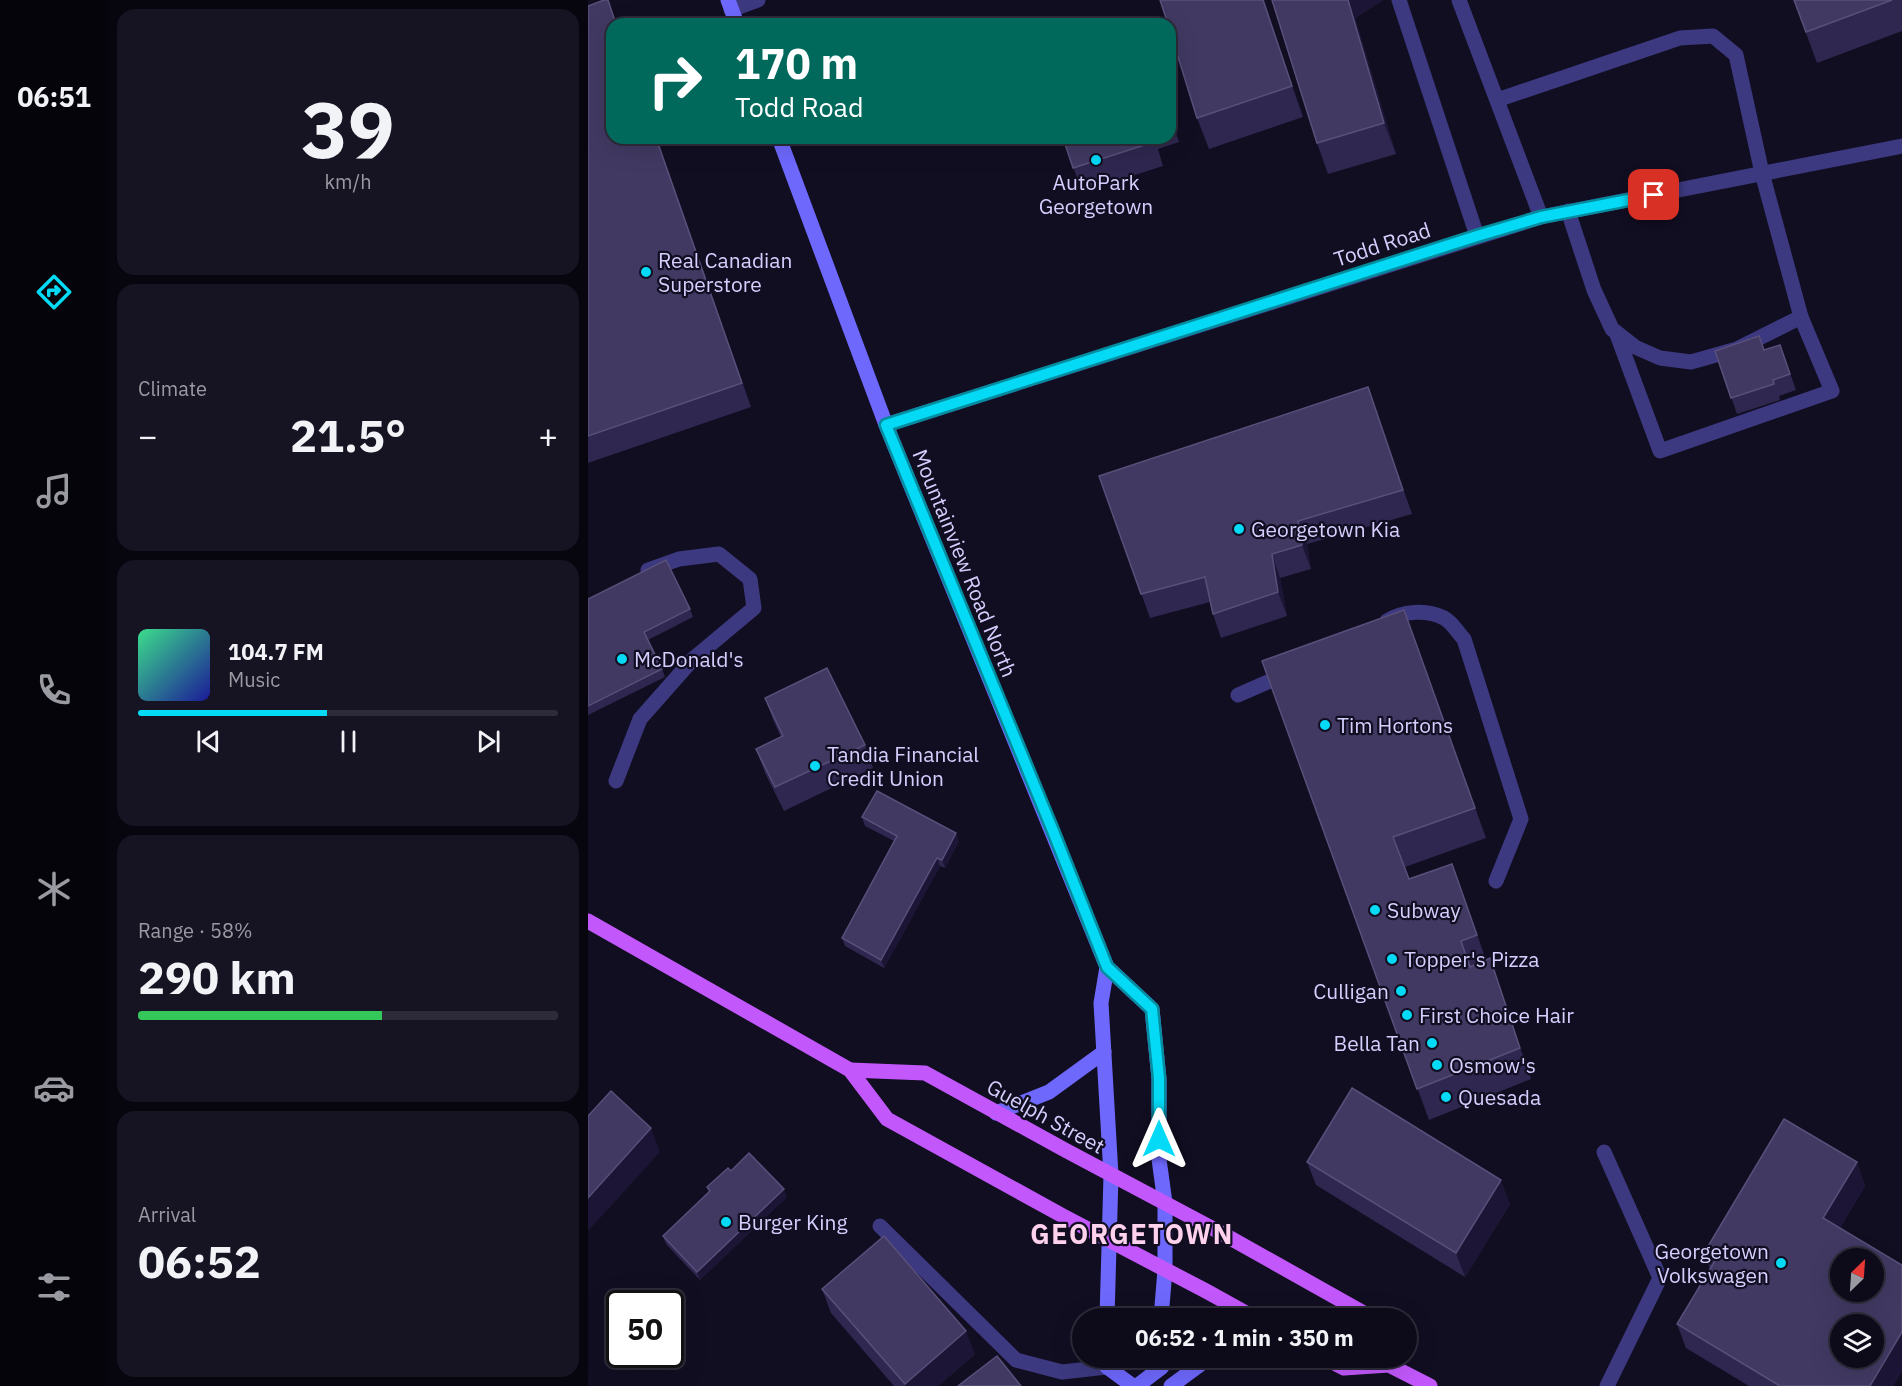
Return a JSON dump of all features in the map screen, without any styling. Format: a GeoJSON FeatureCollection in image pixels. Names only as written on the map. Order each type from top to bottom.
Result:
{"type":"FeatureCollection","features":[{"type":"Feature","properties":{"kind":"main road","name":"Mountainview Road North"},"geometry":{"type":"LineString","coordinates":[[781,144],[886,425],[1107,967],[1152,1009],[1159,1078],[1159,1159],[1164,1203],[1165,1270],[1162,1308]]}},
{"type":"Feature","properties":{"kind":"main road","name":"Guelph Street"},"geometry":{"type":"LineString","coordinates":[[588,921],[850,1070],[887,1119],[1236,1308]]}},
{"type":"Feature","properties":{"kind":"main road"},"geometry":{"type":"LineString","coordinates":[[1107,967],[1101,1003],[1111,1175],[1107,1308]]}},
{"type":"Feature","properties":{"kind":"main road"},"geometry":{"type":"LineString","coordinates":[[996,1113],[1049,1092],[1104,1052]]}},
{"type":"Feature","properties":{"kind":"main road","name":"Guelph Street"},"geometry":{"type":"LineString","coordinates":[[850,1070],[925,1073],[1355,1308]]}},
{"type":"Feature","properties":{"kind":"main road"},"geometry":{"type":"LineString","coordinates":[[1114,1368],[1135,1386],[1159,1368]]}},
{"type":"Feature","properties":{"kind":"main road"},"geometry":{"type":"LineString","coordinates":[[1171,1386],[1195,1368]]}},
{"type":"Feature","properties":{"kind":"main road"},"geometry":{"type":"LineString","coordinates":[[1399,1368],[1430,1386]]}},
{"type":"Feature","properties":{"kind":"street"},"geometry":{"type":"LineString","coordinates":[[732,11],[758,0]]}},
{"type":"Feature","properties":{"kind":"street"},"geometry":{"type":"LineString","coordinates":[[1399,0],[1477,236]]}},
{"type":"Feature","properties":{"kind":"street"},"geometry":{"type":"LineString","coordinates":[[1459,0],[1541,217]]}},
{"type":"Feature","properties":{"kind":"street"},"geometry":{"type":"LineString","coordinates":[[1497,100],[1680,38],[1713,36],[1736,55],[1762,173],[1801,317],[1832,391],[1660,451],[1616,332]]}},
{"type":"Feature","properties":{"kind":"street","name":"Todd Road"},"geometry":{"type":"LineString","coordinates":[[886,425],[1541,217],[1902,146]]}},
{"type":"Feature","properties":{"kind":"street"},"geometry":{"type":"LineString","coordinates":[[1568,212],[1594,290],[1612,329],[1635,347],[1660,358],[1691,362],[1737,349],[1801,317]]}},
{"type":"Feature","properties":{"kind":"street"},"geometry":{"type":"LineString","coordinates":[[616,781],[640,719],[693,659],[754,608],[750,579],[719,554],[679,559],[652,568],[634,578]]}},
{"type":"Feature","properties":{"kind":"street"},"geometry":{"type":"LineString","coordinates":[[1374,630],[1396,616],[1427,612],[1446,618],[1464,639],[1521,819],[1496,881]]}},
{"type":"Feature","properties":{"kind":"street"},"geometry":{"type":"LineString","coordinates":[[1238,694],[1295,670]]}},
{"type":"Feature","properties":{"kind":"street"},"geometry":{"type":"LineString","coordinates":[[1604,1152],[1660,1278],[1607,1386]]}},
{"type":"Feature","properties":{"kind":"street"},"geometry":{"type":"LineString","coordinates":[[880,1226],[1016,1359],[1062,1379],[1091,1368]]}},
{"type":"Feature","properties":{"kind":"building","name":"Real Canadian Superstore"},"geometry":{"type":"Polygon","coordinates":[[[608,0],[614,18],[606,18],[606,144],[658,144],[742,383],[588,436],[588,6],[608,0]]]}},
{"type":"Feature","properties":{"kind":"building"},"geometry":{"type":"Polygon","coordinates":[[[1160,0],[1263,0],[1292,86],[1197,118],[1176,50],[1176,18],[1166,18],[1160,0]]]}},
{"type":"Feature","properties":{"kind":"building"},"geometry":{"type":"Polygon","coordinates":[[[1272,0],[1348,0],[1384,123],[1317,143],[1272,0]]]}},
{"type":"Feature","properties":{"kind":"building"},"geometry":{"type":"Polygon","coordinates":[[[1794,0],[1892,0],[1806,32],[1794,0]]]}},
{"type":"Feature","properties":{"kind":"building"},"geometry":{"type":"Polygon","coordinates":[[[1065,144],[1148,144],[1073,168],[1065,144]]]}},
{"type":"Feature","properties":{"kind":"building"},"geometry":{"type":"Polygon","coordinates":[[[1759,336],[1764,350],[1780,345],[1790,374],[1773,380],[1774,384],[1731,398],[1715,351],[1759,336]]]}},
{"type":"Feature","properties":{"kind":"building","name":"Georgetown Kia"},"geometry":{"type":"Polygon","coordinates":[[[1368,387],[1403,490],[1298,521],[1302,545],[1272,554],[1278,592],[1213,614],[1205,577],[1141,594],[1099,476],[1368,387]]]}},
{"type":"Feature","properties":{"kind":"building","name":"McDonald's"},"geometry":{"type":"Polygon","coordinates":[[[666,560],[690,609],[644,632],[662,669],[588,706],[588,599],[666,560]]]}},
{"type":"Feature","properties":{"kind":"building"},"geometry":{"type":"Polygon","coordinates":[[[1404,610],[1475,808],[1393,837],[1409,879],[1452,864],[1477,935],[1461,941],[1470,967],[1490,958],[1520,1048],[1417,1089],[1262,661],[1404,610]]]}},
{"type":"Feature","properties":{"kind":"building"},"geometry":{"type":"Polygon","coordinates":[[[827,668],[865,745],[775,787],[756,749],[783,736],[765,698],[827,668]]]}},
{"type":"Feature","properties":{"kind":"building"},"geometry":{"type":"Polygon","coordinates":[[[877,791],[956,833],[942,860],[937,858],[881,960],[842,938],[897,836],[862,817],[877,791]]]}},
{"type":"Feature","properties":{"kind":"building"},"geometry":{"type":"Polygon","coordinates":[[[1352,1088],[1501,1180],[1456,1253],[1307,1162],[1352,1088]]]}},
{"type":"Feature","properties":{"kind":"building"},"geometry":{"type":"Polygon","coordinates":[[[611,1091],[651,1128],[588,1198],[588,1116],[611,1091]]]}},
{"type":"Feature","properties":{"kind":"building","name":"Georgetown Volkswagen"},"geometry":{"type":"Polygon","coordinates":[[[1784,1119],[1857,1162],[1823,1218],[1873,1248],[1830,1248],[1830,1302],[1884,1302],[1884,1254],[1902,1265],[1902,1332],[1884,1362],[1884,1314],[1830,1314],[1830,1368],[1881,1368],[1870,1386],[1780,1386],[1677,1324],[1716,1259],[1704,1253],[1784,1119]]]}},
{"type":"Feature","properties":{"kind":"building","name":"Burger King"},"geometry":{"type":"Polygon","coordinates":[[[749,1153],[784,1189],[697,1272],[663,1236],[710,1191],[707,1187],[728,1168],[731,1171],[749,1153]]]}},
{"type":"Feature","properties":{"kind":"building"},"geometry":{"type":"Polygon","coordinates":[[[884,1236],[966,1331],[905,1384],[822,1289],[884,1236]]]}},
{"type":"Feature","properties":{"kind":"building"},"geometry":{"type":"Polygon","coordinates":[[[997,1356],[1021,1386],[958,1386],[997,1356]]]}},
{"type":"Feature","properties":{"kind":"place","name":"AutoPark Georgetown"},"geometry":{"type":"Point","coordinates":[1096,160]}},
{"type":"Feature","properties":{"kind":"place","name":"Real Canadian Superstore"},"geometry":{"type":"Point","coordinates":[646,272]}},
{"type":"Feature","properties":{"kind":"place","name":"Georgetown Kia"},"geometry":{"type":"Point","coordinates":[1239,529]}},
{"type":"Feature","properties":{"kind":"place","name":"McDonald's"},"geometry":{"type":"Point","coordinates":[622,659]}},
{"type":"Feature","properties":{"kind":"place","name":"Tim Hortons"},"geometry":{"type":"Point","coordinates":[1325,725]}},
{"type":"Feature","properties":{"kind":"place","name":"Tandia Financial Credit Union"},"geometry":{"type":"Point","coordinates":[815,766]}},
{"type":"Feature","properties":{"kind":"place","name":"Subway"},"geometry":{"type":"Point","coordinates":[1375,910]}},
{"type":"Feature","properties":{"kind":"place","name":"Topper's Pizza"},"geometry":{"type":"Point","coordinates":[1392,959]}},
{"type":"Feature","properties":{"kind":"place","name":"Culligan"},"geometry":{"type":"Point","coordinates":[1401,991]}},
{"type":"Feature","properties":{"kind":"place","name":"First Choice Hair"},"geometry":{"type":"Point","coordinates":[1407,1015]}},
{"type":"Feature","properties":{"kind":"place","name":"Bella Tan"},"geometry":{"type":"Point","coordinates":[1432,1043]}},
{"type":"Feature","properties":{"kind":"place","name":"Osmow's"},"geometry":{"type":"Point","coordinates":[1437,1065]}},
{"type":"Feature","properties":{"kind":"place","name":"Quesada"},"geometry":{"type":"Point","coordinates":[1446,1097]}},
{"type":"Feature","properties":{"kind":"place","name":"Burger King"},"geometry":{"type":"Point","coordinates":[726,1222]}},
{"type":"Feature","properties":{"kind":"place","name":"Georgetown Volkswagen"},"geometry":{"type":"Point","coordinates":[1781,1263]}},
{"type":"Feature","properties":{"kind":"district","name":"GEORGETOWN"},"geometry":{"type":"Point","coordinates":[1132,1233]}},
{"type":"Feature","properties":{"kind":"route"},"geometry":{"type":"LineString","coordinates":[[1159,1139],[1159,1078],[1152,1009],[1107,967],[886,425],[1477,236],[1541,217],[1654,195]]}}]}
